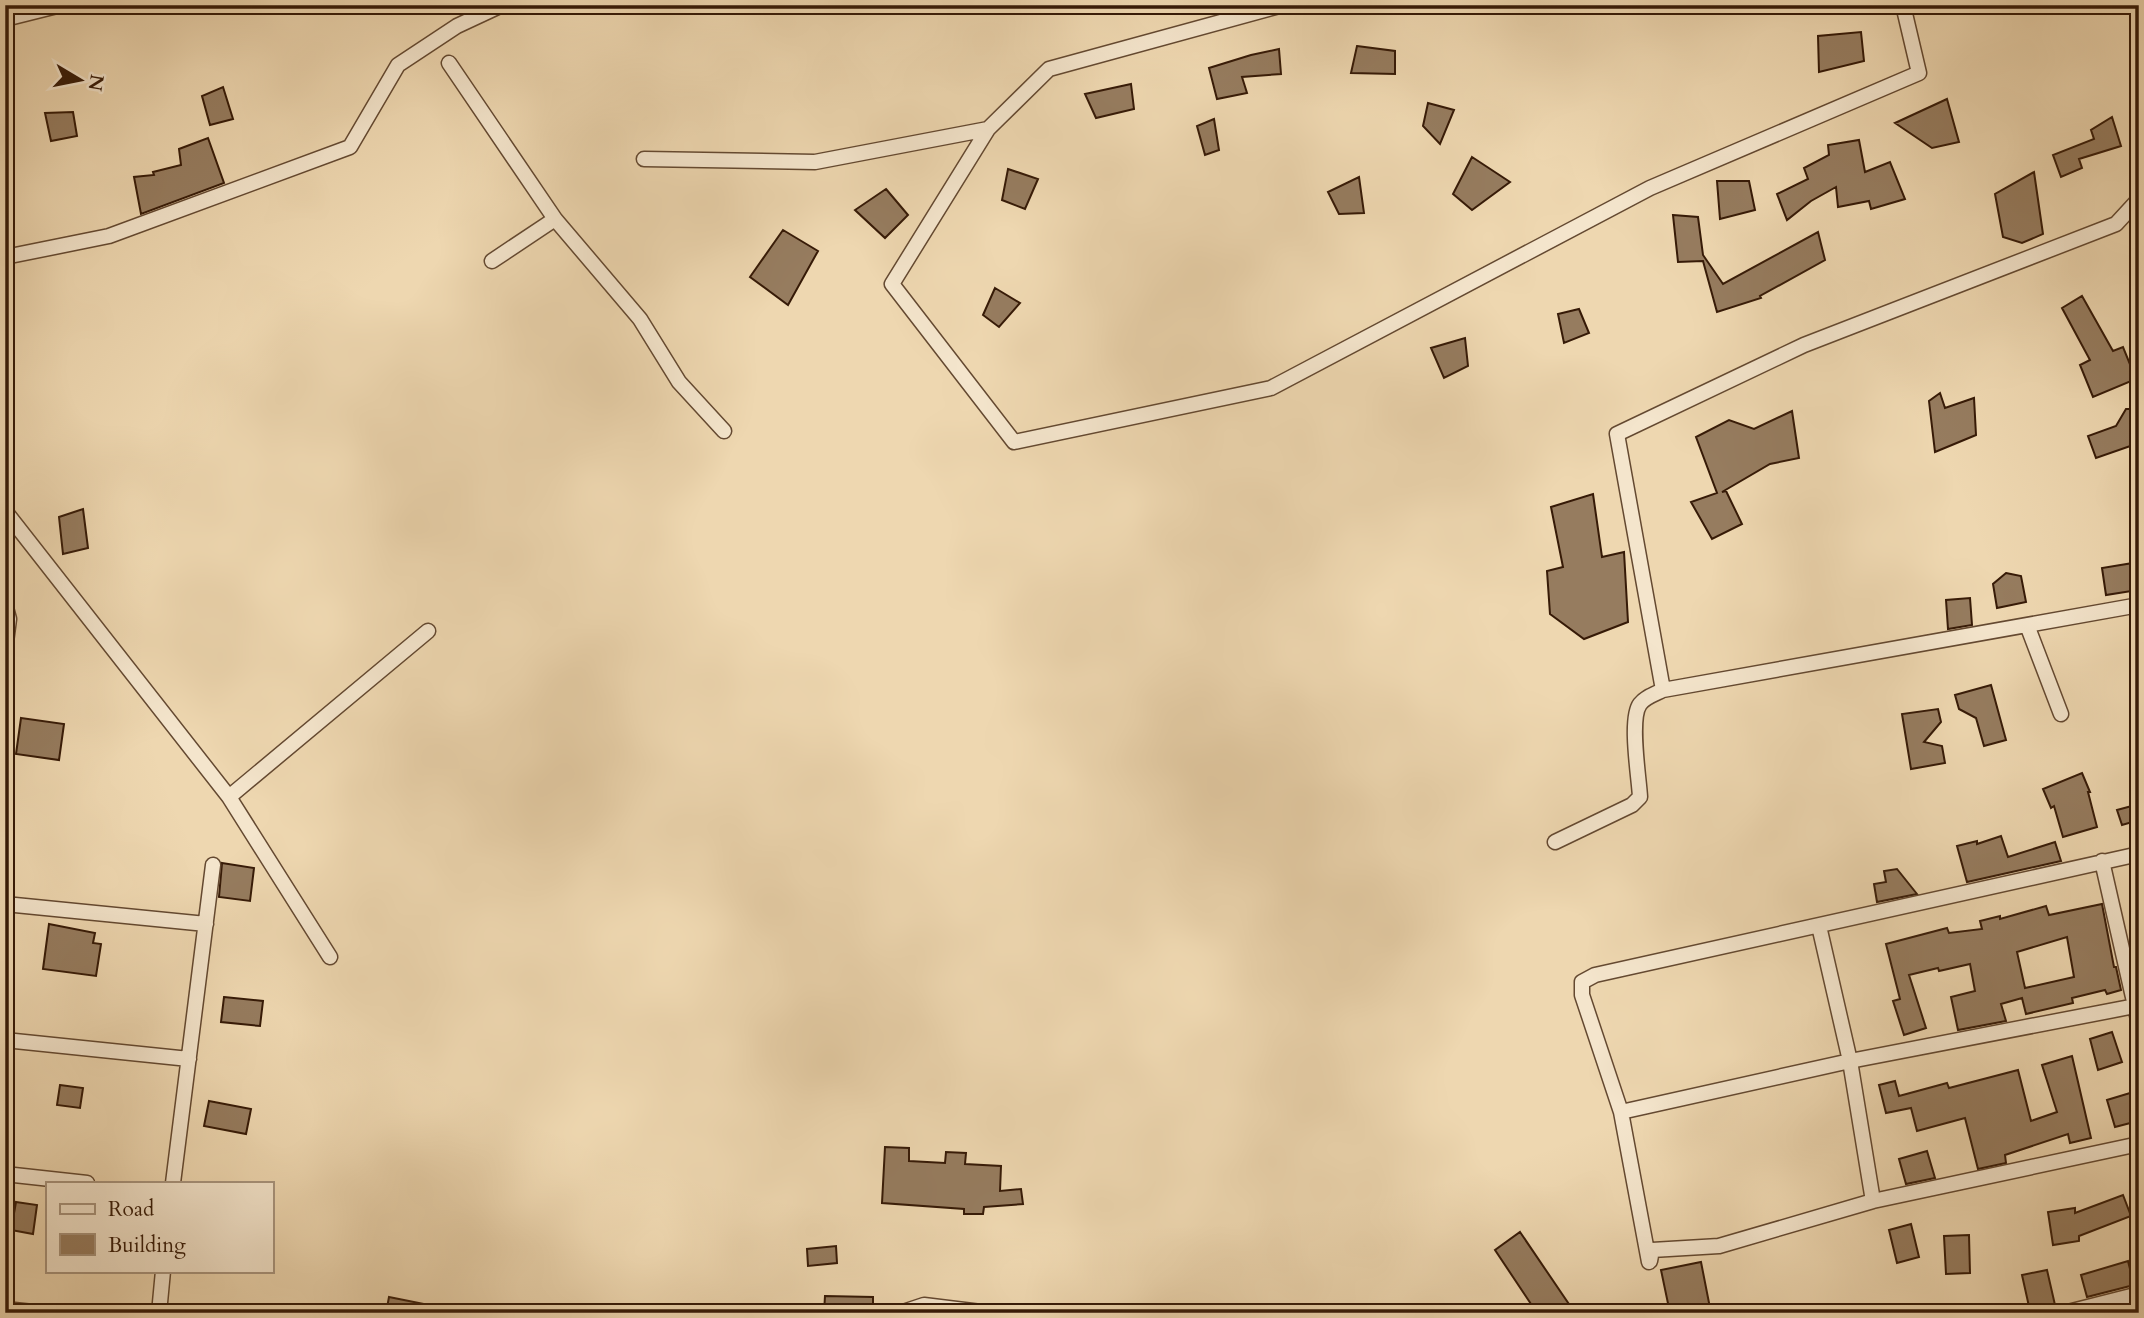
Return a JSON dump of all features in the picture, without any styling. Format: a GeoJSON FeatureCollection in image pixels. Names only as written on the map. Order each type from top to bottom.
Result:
{"type":"FeatureCollection","features":[{"type":"Feature","properties":{"kind":"street"},"geometry":{"type":"LineString","coordinates":[[5,19],[61,5]]}},
{"type":"Feature","properties":{"kind":"street"},"geometry":{"type":"LineString","coordinates":[[5,257],[108,236],[350,147],[398,65],[457,26],[502,5]]}},
{"type":"Feature","properties":{"kind":"street"},"geometry":{"type":"LineString","coordinates":[[1283,5],[1049,69],[988,129],[892,285],[1014,442],[1271,388],[1650,188],[1919,73],[1903,5]]}},
{"type":"Feature","properties":{"kind":"street"},"geometry":{"type":"LineString","coordinates":[[449,63],[555,219],[640,318],[679,382],[724,431]]}},
{"type":"Feature","properties":{"kind":"street"},"geometry":{"type":"LineString","coordinates":[[644,159],[815,162],[988,129]]}},
{"type":"Feature","properties":{"kind":"street"},"geometry":{"type":"LineString","coordinates":[[1663,690],[1617,434],[1804,345],[2116,224],[2139,199]]}},
{"type":"Feature","properties":{"kind":"street"},"geometry":{"type":"LineString","coordinates":[[492,261],[555,219]]}},
{"type":"Feature","properties":{"kind":"street"},"geometry":{"type":"LineString","coordinates":[[5,511],[229,796],[330,957]]}},
{"type":"Feature","properties":{"kind":"street"},"geometry":{"type":"LineString","coordinates":[[5,604],[9,619],[5,650]]}},
{"type":"Feature","properties":{"kind":"street"},"geometry":{"type":"LineString","coordinates":[[1555,842],[1632,805],[1640,797],[1635,720],[1637,707],[1644,699],[1663,690],[2139,605]]}},
{"type":"Feature","properties":{"kind":"street"},"geometry":{"type":"LineString","coordinates":[[2027,625],[2061,714]]}},
{"type":"Feature","properties":{"kind":"street"},"geometry":{"type":"LineString","coordinates":[[229,796],[428,631]]}},
{"type":"Feature","properties":{"kind":"street"},"geometry":{"type":"LineString","coordinates":[[2139,854],[1595,975],[1582,982],[1581,995],[1621,1111],[1649,1262],[1652,1250],[1719,1246],[1873,1201],[2139,1144]]}},
{"type":"Feature","properties":{"kind":"street"},"geometry":{"type":"LineString","coordinates":[[2102,861],[2139,1024]]}},
{"type":"Feature","properties":{"kind":"street"},"geometry":{"type":"LineString","coordinates":[[173,1182],[213,865]]}},
{"type":"Feature","properties":{"kind":"street"},"geometry":{"type":"LineString","coordinates":[[5,904],[206,924]]}},
{"type":"Feature","properties":{"kind":"street"},"geometry":{"type":"LineString","coordinates":[[1819,926],[1850,1061],[1873,1201]]}},
{"type":"Feature","properties":{"kind":"street"},"geometry":{"type":"LineString","coordinates":[[1621,1111],[1850,1061],[2135,1006]]}},
{"type":"Feature","properties":{"kind":"street"},"geometry":{"type":"LineString","coordinates":[[5,1040],[189,1059]]}},
{"type":"Feature","properties":{"kind":"street"},"geometry":{"type":"LineString","coordinates":[[5,1174],[78,1182]]}},
{"type":"Feature","properties":{"kind":"street"},"geometry":{"type":"LineString","coordinates":[[159,1313],[163,1272]]}},
{"type":"Feature","properties":{"kind":"street"},"geometry":{"type":"LineString","coordinates":[[2064,1313],[2139,1294]]}},
{"type":"Feature","properties":{"kind":"street"},"geometry":{"type":"LineString","coordinates":[[900,1313],[924,1305],[989,1313]]}},
{"type":"Feature","properties":{"kind":"street"},"geometry":{"type":"LineString","coordinates":[[5,1309],[42,1313]]}},
{"type":"Feature","properties":{"kind":"building"},"geometry":{"type":"Polygon","coordinates":[[[1861,32],[1864,61],[1819,72],[1818,36],[1861,32]]]}},
{"type":"Feature","properties":{"kind":"building"},"geometry":{"type":"Polygon","coordinates":[[[1357,46],[1395,51],[1395,74],[1351,73],[1357,46]]]}},
{"type":"Feature","properties":{"kind":"building"},"geometry":{"type":"Polygon","coordinates":[[[1279,49],[1281,74],[1242,77],[1247,93],[1217,99],[1209,68],[1279,49]]]}},
{"type":"Feature","properties":{"kind":"building"},"geometry":{"type":"Polygon","coordinates":[[[1131,84],[1134,109],[1096,118],[1085,94],[1131,84]]]}},
{"type":"Feature","properties":{"kind":"building"},"geometry":{"type":"Polygon","coordinates":[[[223,87],[233,119],[210,125],[202,96],[223,87]]]}},
{"type":"Feature","properties":{"kind":"building"},"geometry":{"type":"Polygon","coordinates":[[[1947,99],[1959,142],[1932,148],[1895,123],[1947,99]]]}},
{"type":"Feature","properties":{"kind":"building"},"geometry":{"type":"Polygon","coordinates":[[[1428,103],[1454,110],[1440,144],[1423,126],[1428,103]]]}},
{"type":"Feature","properties":{"kind":"building"},"geometry":{"type":"Polygon","coordinates":[[[73,112],[77,136],[51,141],[45,113],[73,112]]]}},
{"type":"Feature","properties":{"kind":"building"},"geometry":{"type":"Polygon","coordinates":[[[2112,117],[2121,146],[2079,159],[2082,168],[2061,177],[2053,155],[2094,139],[2091,130],[2112,117]]]}},
{"type":"Feature","properties":{"kind":"building"},"geometry":{"type":"Polygon","coordinates":[[[1214,119],[1219,150],[1205,155],[1197,126],[1214,119]]]}},
{"type":"Feature","properties":{"kind":"building"},"geometry":{"type":"Polygon","coordinates":[[[208,138],[224,183],[141,214],[134,177],[154,175],[153,172],[181,165],[179,149],[208,138]]]}},
{"type":"Feature","properties":{"kind":"building"},"geometry":{"type":"Polygon","coordinates":[[[1859,140],[1865,172],[1890,162],[1905,199],[1871,209],[1869,201],[1838,207],[1836,187],[1811,201],[1787,220],[1777,194],[1808,179],[1804,168],[1829,155],[1828,145],[1859,140]]]}},
{"type":"Feature","properties":{"kind":"building"},"geometry":{"type":"Polygon","coordinates":[[[1472,157],[1510,182],[1472,210],[1453,194],[1472,157]]]}},
{"type":"Feature","properties":{"kind":"building"},"geometry":{"type":"Polygon","coordinates":[[[1008,169],[1038,179],[1025,209],[1002,200],[1008,169]]]}},
{"type":"Feature","properties":{"kind":"building"},"geometry":{"type":"Polygon","coordinates":[[[2034,172],[2043,234],[2022,243],[2003,237],[1995,194],[2034,172]]]}},
{"type":"Feature","properties":{"kind":"building"},"geometry":{"type":"Polygon","coordinates":[[[1359,177],[1364,213],[1339,214],[1328,192],[1359,177]]]}},
{"type":"Feature","properties":{"kind":"building"},"geometry":{"type":"Polygon","coordinates":[[[1717,181],[1749,181],[1755,210],[1720,219],[1717,181]]]}},
{"type":"Feature","properties":{"kind":"building"},"geometry":{"type":"Polygon","coordinates":[[[886,189],[908,215],[885,238],[855,210],[886,189]]]}},
{"type":"Feature","properties":{"kind":"building"},"geometry":{"type":"Polygon","coordinates":[[[1673,215],[1698,217],[1703,255],[1723,284],[1818,232],[1825,260],[1760,296],[1761,298],[1717,312],[1703,261],[1678,262],[1673,215]]]}},
{"type":"Feature","properties":{"kind":"building"},"geometry":{"type":"Polygon","coordinates":[[[783,230],[818,251],[788,305],[750,277],[783,230]]]}},
{"type":"Feature","properties":{"kind":"building"},"geometry":{"type":"Polygon","coordinates":[[[995,288],[1020,303],[999,327],[983,315],[995,288]]]}},
{"type":"Feature","properties":{"kind":"building"},"geometry":{"type":"Polygon","coordinates":[[[2082,296],[2113,351],[2123,347],[2136,379],[2093,397],[2080,365],[2090,360],[2062,308],[2082,296]]]}},
{"type":"Feature","properties":{"kind":"building"},"geometry":{"type":"Polygon","coordinates":[[[1579,309],[1589,333],[1564,343],[1558,314],[1579,309]]]}},
{"type":"Feature","properties":{"kind":"building"},"geometry":{"type":"Polygon","coordinates":[[[1465,338],[1468,366],[1444,378],[1431,348],[1465,338]]]}},
{"type":"Feature","properties":{"kind":"building"},"geometry":{"type":"Polygon","coordinates":[[[1940,393],[1945,408],[1974,398],[1976,435],[1935,452],[1929,401],[1940,393]]]}},
{"type":"Feature","properties":{"kind":"building"},"geometry":{"type":"Polygon","coordinates":[[[2126,409],[2139,409],[2139,443],[2096,458],[2088,436],[2116,426],[2126,409]]]}},
{"type":"Feature","properties":{"kind":"building"},"geometry":{"type":"Polygon","coordinates":[[[1792,411],[1799,458],[1770,464],[1722,492],[1726,491],[1742,524],[1712,539],[1691,502],[1717,493],[1696,437],[1729,420],[1754,429],[1792,411]]]}},
{"type":"Feature","properties":{"kind":"building"},"geometry":{"type":"Polygon","coordinates":[[[1593,494],[1602,557],[1624,552],[1628,622],[1584,639],[1550,614],[1547,571],[1563,567],[1551,507],[1593,494]]]}},
{"type":"Feature","properties":{"kind":"building"},"geometry":{"type":"Polygon","coordinates":[[[83,509],[88,548],[63,554],[59,517],[83,509]]]}},
{"type":"Feature","properties":{"kind":"building"},"geometry":{"type":"Polygon","coordinates":[[[2133,563],[2138,590],[2106,595],[2102,568],[2133,563]]]}},
{"type":"Feature","properties":{"kind":"building"},"geometry":{"type":"Polygon","coordinates":[[[2006,573],[2021,576],[2026,602],[1997,608],[1993,584],[2006,573]]]}},
{"type":"Feature","properties":{"kind":"building"},"geometry":{"type":"Polygon","coordinates":[[[1970,598],[1972,625],[1948,629],[1946,600],[1970,598]]]}},
{"type":"Feature","properties":{"kind":"building"},"geometry":{"type":"Polygon","coordinates":[[[1991,685],[2006,740],[1984,746],[1976,718],[1959,709],[1955,695],[1991,685]]]}},
{"type":"Feature","properties":{"kind":"building"},"geometry":{"type":"Polygon","coordinates":[[[1938,709],[1941,722],[1924,742],[1942,746],[1945,763],[1911,769],[1902,714],[1938,709]]]}},
{"type":"Feature","properties":{"kind":"building"},"geometry":{"type":"Polygon","coordinates":[[[21,718],[64,724],[59,760],[16,754],[21,718]]]}},
{"type":"Feature","properties":{"kind":"building"},"geometry":{"type":"Polygon","coordinates":[[[2082,773],[2090,792],[2097,827],[2063,837],[2054,806],[2051,808],[2043,789],[2082,773]]]}},
{"type":"Feature","properties":{"kind":"building"},"geometry":{"type":"Polygon","coordinates":[[[2139,804],[2139,820],[2122,825],[2117,810],[2139,804]]]}},
{"type":"Feature","properties":{"kind":"building"},"geometry":{"type":"Polygon","coordinates":[[[2001,836],[2008,857],[2055,842],[2061,861],[1967,882],[1957,846],[1977,841],[1977,844],[2001,836]]]}},
{"type":"Feature","properties":{"kind":"building"},"geometry":{"type":"Polygon","coordinates":[[[222,863],[254,868],[250,901],[219,897],[222,863]]]}},
{"type":"Feature","properties":{"kind":"building"},"geometry":{"type":"Polygon","coordinates":[[[1897,869],[1917,894],[1877,902],[1874,884],[1886,882],[1884,871],[1897,869]]]}},
{"type":"Feature","properties":{"kind":"building"},"geometry":{"type":"Polygon","coordinates":[[[2102,904],[2121,990],[2107,994],[2105,990],[2072,998],[2073,1003],[2026,1014],[2022,998],[2001,1004],[2006,1021],[1958,1030],[1951,997],[1975,991],[1970,964],[1939,971],[1938,968],[1909,975],[1926,1028],[1904,1035],[1893,1001],[1900,999],[1886,944],[1947,928],[1949,933],[1982,929],[1980,921],[2000,916],[2000,919],[2046,906],[2049,915],[2102,904]],[[2067,937],[2017,952],[2025,988],[2074,977],[2067,937]]]}},
{"type":"Feature","properties":{"kind":"building"},"geometry":{"type":"Polygon","coordinates":[[[49,924],[95,933],[93,943],[101,944],[96,976],[43,969],[49,924]]]}},
{"type":"Feature","properties":{"kind":"building"},"geometry":{"type":"Polygon","coordinates":[[[224,997],[263,1001],[260,1026],[221,1022],[224,997]]]}},
{"type":"Feature","properties":{"kind":"building"},"geometry":{"type":"Polygon","coordinates":[[[2112,1032],[2122,1062],[2098,1070],[2090,1039],[2112,1032]]]}},
{"type":"Feature","properties":{"kind":"building"},"geometry":{"type":"Polygon","coordinates":[[[2072,1056],[2091,1138],[2070,1143],[2068,1134],[2005,1155],[2006,1163],[1978,1169],[1965,1118],[1917,1131],[1911,1108],[1886,1113],[1879,1085],[1895,1081],[1899,1096],[1947,1083],[1949,1088],[2018,1070],[2031,1121],[2057,1112],[2042,1065],[2072,1056]]]}},
{"type":"Feature","properties":{"kind":"building"},"geometry":{"type":"Polygon","coordinates":[[[60,1085],[83,1088],[80,1108],[57,1105],[60,1085]]]}},
{"type":"Feature","properties":{"kind":"building"},"geometry":{"type":"Polygon","coordinates":[[[2130,1093],[2138,1121],[2115,1127],[2107,1100],[2130,1093]]]}},
{"type":"Feature","properties":{"kind":"building"},"geometry":{"type":"Polygon","coordinates":[[[209,1101],[251,1109],[246,1134],[204,1126],[209,1101]]]}},
{"type":"Feature","properties":{"kind":"building"},"geometry":{"type":"Polygon","coordinates":[[[885,1147],[909,1148],[909,1161],[945,1163],[946,1152],[966,1153],[965,1164],[1001,1166],[1000,1191],[1021,1189],[1023,1204],[984,1207],[983,1214],[964,1214],[964,1209],[882,1203],[885,1147]]]}},
{"type":"Feature","properties":{"kind":"building"},"geometry":{"type":"Polygon","coordinates":[[[1927,1151],[1935,1178],[1906,1184],[1899,1159],[1927,1151]]]}},
{"type":"Feature","properties":{"kind":"building"},"geometry":{"type":"Polygon","coordinates":[[[2123,1195],[2131,1216],[2079,1236],[2079,1241],[2053,1245],[2048,1212],[2075,1208],[2075,1213],[2123,1195]]]}},
{"type":"Feature","properties":{"kind":"building"},"geometry":{"type":"Polygon","coordinates":[[[16,1202],[37,1205],[33,1234],[11,1230],[16,1202]]]}},
{"type":"Feature","properties":{"kind":"building"},"geometry":{"type":"Polygon","coordinates":[[[1911,1224],[1919,1257],[1897,1263],[1889,1230],[1911,1224]]]}},
{"type":"Feature","properties":{"kind":"building"},"geometry":{"type":"Polygon","coordinates":[[[1520,1232],[1575,1313],[1537,1313],[1495,1250],[1520,1232]]]}},
{"type":"Feature","properties":{"kind":"building"},"geometry":{"type":"Polygon","coordinates":[[[1969,1235],[1970,1273],[1946,1274],[1944,1236],[1969,1235]]]}},
{"type":"Feature","properties":{"kind":"building"},"geometry":{"type":"Polygon","coordinates":[[[836,1246],[837,1263],[808,1266],[807,1249],[836,1246]]]}},
{"type":"Feature","properties":{"kind":"building"},"geometry":{"type":"Polygon","coordinates":[[[2128,1261],[2134,1285],[2087,1297],[2081,1275],[2128,1261]]]}},
{"type":"Feature","properties":{"kind":"building"},"geometry":{"type":"Polygon","coordinates":[[[1701,1262],[1711,1313],[1670,1313],[1661,1270],[1701,1262]]]}},
{"type":"Feature","properties":{"kind":"building"},"geometry":{"type":"Polygon","coordinates":[[[2047,1270],[2055,1305],[2030,1311],[2022,1275],[2047,1270]]]}},
{"type":"Feature","properties":{"kind":"building"},"geometry":{"type":"Polygon","coordinates":[[[825,1296],[873,1297],[873,1313],[824,1313],[825,1296]]]}},
{"type":"Feature","properties":{"kind":"building"},"geometry":{"type":"Polygon","coordinates":[[[389,1297],[434,1306],[433,1313],[386,1313],[389,1297]]]}}]}
